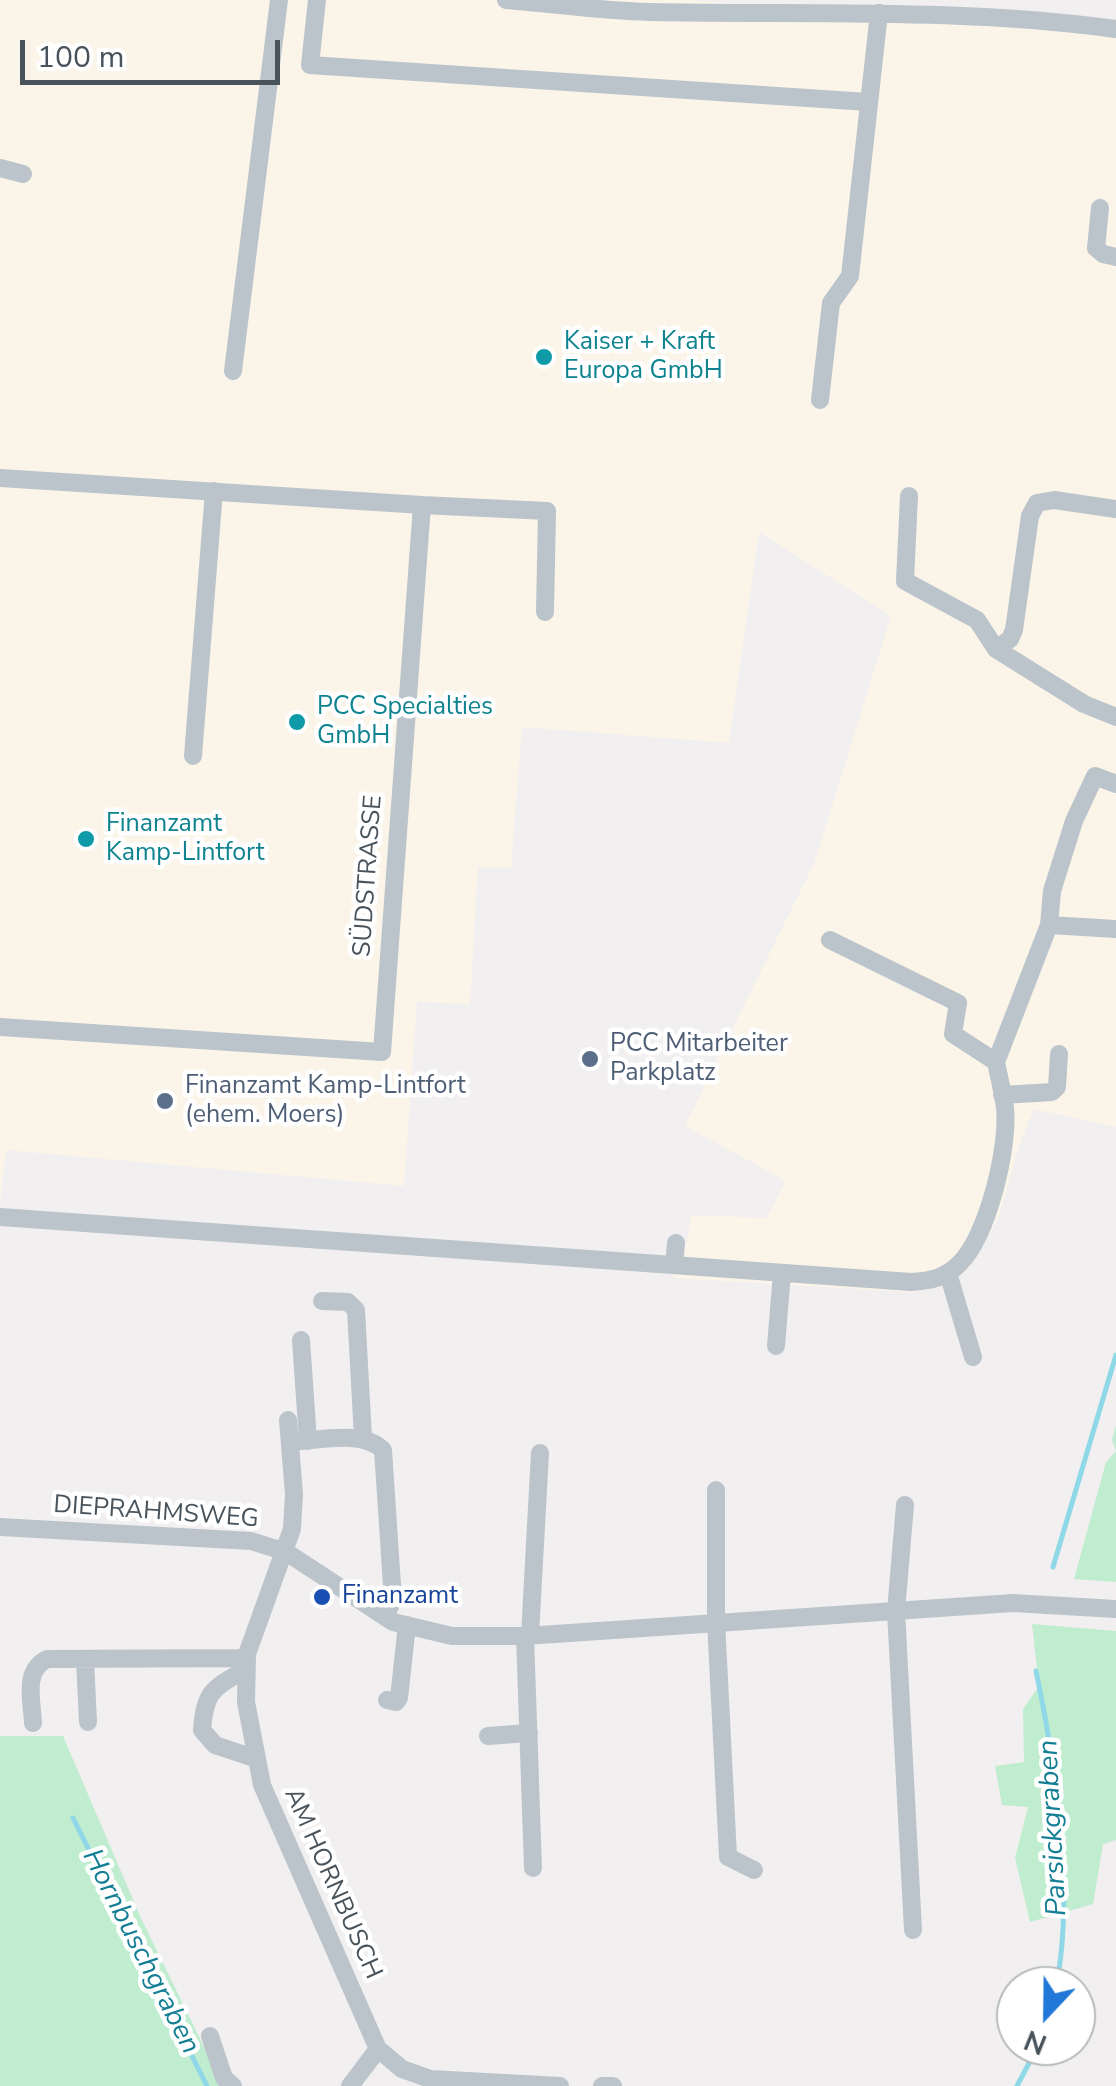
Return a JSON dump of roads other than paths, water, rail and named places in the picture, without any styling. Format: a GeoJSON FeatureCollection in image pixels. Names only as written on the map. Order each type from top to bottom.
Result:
{"type":"FeatureCollection","features":[{"type":"Feature","properties":{"kind":"street"},"geometry":{"type":"LineString","coordinates":[[233,371],[278,0]]}},
{"type":"Feature","properties":{"kind":"street"},"geometry":{"type":"LineString","coordinates":[[317,0],[310,65],[868,102]]}},
{"type":"Feature","properties":{"kind":"street"},"geometry":{"type":"LineString","coordinates":[[506,0],[644,12],[728,6],[885,8],[1043,19],[1116,29]]}},
{"type":"Feature","properties":{"kind":"street"},"geometry":{"type":"LineString","coordinates":[[820,400],[830,303],[850,276],[868,102],[885,8]]}},
{"type":"Feature","properties":{"kind":"street"},"geometry":{"type":"LineString","coordinates":[[0,168],[23,174]]}},
{"type":"Feature","properties":{"kind":"street"},"geometry":{"type":"LineString","coordinates":[[1100,208],[1096,248],[1116,257]]}},
{"type":"Feature","properties":{"kind":"street"},"geometry":{"type":"LineString","coordinates":[[0,478],[547,511],[544,612]]}},
{"type":"Feature","properties":{"kind":"street"},"geometry":{"type":"LineString","coordinates":[[193,756],[214,491]]}},
{"type":"Feature","properties":{"kind":"street"},"geometry":{"type":"LineString","coordinates":[[909,496],[905,581],[976,620],[996,649],[1084,704],[1116,717]]}},
{"type":"Feature","properties":{"kind":"street"},"geometry":{"type":"LineString","coordinates":[[996,649],[1010,639],[1014,630],[1030,516],[1037,503],[1054,500],[1116,509]]}},
{"type":"Feature","properties":{"kind":"street","name":"SÜDSTRASSE"},"geometry":{"type":"LineString","coordinates":[[0,1027],[382,1052],[422,505]]}},
{"type":"Feature","properties":{"kind":"street"},"geometry":{"type":"LineString","coordinates":[[0,1216],[911,1282],[932,1280],[960,1263],[982,1229],[1002,1152],[1005,1111],[996,1062],[1048,926],[1052,891],[1081,806],[1096,776],[1116,784]]}},
{"type":"Feature","properties":{"kind":"street"},"geometry":{"type":"LineString","coordinates":[[1048,926],[1116,929]]}},
{"type":"Feature","properties":{"kind":"street"},"geometry":{"type":"LineString","coordinates":[[830,940],[958,1003],[954,1034],[996,1062]]}},
{"type":"Feature","properties":{"kind":"street"},"geometry":{"type":"LineString","coordinates":[[1002,1095],[1055,1090],[1059,1054]]}},
{"type":"Feature","properties":{"kind":"street"},"geometry":{"type":"LineString","coordinates":[[674,1265],[676,1242]]}},
{"type":"Feature","properties":{"kind":"street"},"geometry":{"type":"LineString","coordinates":[[948,1272],[972,1357]]}},
{"type":"Feature","properties":{"kind":"street"},"geometry":{"type":"LineString","coordinates":[[776,1346],[782,1273]]}},
{"type":"Feature","properties":{"kind":"street"},"geometry":{"type":"LineString","coordinates":[[322,1301],[348,1302],[356,1310],[363,1438]]}},
{"type":"Feature","properties":{"kind":"street"},"geometry":{"type":"LineString","coordinates":[[299,1442],[301,1340]]}},
{"type":"Feature","properties":{"kind":"street"},"geometry":{"type":"LineString","coordinates":[[288,1420],[299,1442]]}},
{"type":"Feature","properties":{"kind":"street"},"geometry":{"type":"LineString","coordinates":[[299,1442],[363,1438],[383,1450],[393,1600],[385,1617]]}},
{"type":"Feature","properties":{"kind":"street","name":"AM HORNBUSCH"},"geometry":{"type":"LineString","coordinates":[[299,1442],[292,1529],[246,1664],[246,1702],[262,1785],[378,2049]]}},
{"type":"Feature","properties":{"kind":"street"},"geometry":{"type":"LineString","coordinates":[[534,1868],[528,1636],[540,1453]]}},
{"type":"Feature","properties":{"kind":"street"},"geometry":{"type":"LineString","coordinates":[[716,1490],[716,1621],[728,1858],[754,1870]]}},
{"type":"Feature","properties":{"kind":"street"},"geometry":{"type":"LineString","coordinates":[[905,1504],[896,1610],[914,1930]]}},
{"type":"Feature","properties":{"kind":"street","name":"DIEPRAHMSWEG"},"geometry":{"type":"LineString","coordinates":[[0,1527],[236,1540],[286,1552],[385,1617],[452,1636],[528,1636],[1013,1603],[1079,1604],[1116,1610]]}},
{"type":"Feature","properties":{"kind":"street"},"geometry":{"type":"LineString","coordinates":[[387,1700],[396,1702],[399,1698],[408,1626]]}},
{"type":"Feature","properties":{"kind":"street"},"geometry":{"type":"LineString","coordinates":[[33,1723],[31,1676],[35,1667],[47,1660],[246,1664]]}},
{"type":"Feature","properties":{"kind":"street"},"geometry":{"type":"LineString","coordinates":[[86,1660],[88,1722]]}},
{"type":"Feature","properties":{"kind":"street"},"geometry":{"type":"LineString","coordinates":[[246,1664],[213,1688],[204,1704],[202,1730],[214,1745],[257,1759]]}},
{"type":"Feature","properties":{"kind":"street"},"geometry":{"type":"LineString","coordinates":[[488,1736],[528,1734]]}},
{"type":"Feature","properties":{"kind":"street"},"geometry":{"type":"LineString","coordinates":[[210,2036],[224,2078],[234,2086]]}},
{"type":"Feature","properties":{"kind":"street"},"geometry":{"type":"LineString","coordinates":[[350,2086],[378,2049],[402,2069],[430,2079],[560,2086]]}},
{"type":"Feature","properties":{"kind":"street"},"geometry":{"type":"LineString","coordinates":[[602,2086],[612,2086]]}},
{"type":"Feature","properties":{"kind":"waterway","name":"Parsickgraben"},"geometry":{"type":"LineString","coordinates":[[1053,1567],[1116,1355]]}},
{"type":"Feature","properties":{"kind":"waterway","name":"Parsickgraben"},"geometry":{"type":"LineString","coordinates":[[1036,1671],[1060,1828],[1064,1911],[1059,1966]]}},
{"type":"Feature","properties":{"kind":"waterway","name":"Hornbuschgraben"},"geometry":{"type":"LineString","coordinates":[[73,1818],[207,2086]]}},
{"type":"Feature","properties":{"kind":"waterway","name":"Parsickgraben"},"geometry":{"type":"LineString","coordinates":[[1017,2086],[1028,2066]]}},
{"type":"Feature","properties":{"kind":"place","name":"Kaiser + Kraft Europa GmbH"},"geometry":{"type":"Point","coordinates":[544,357]}},
{"type":"Feature","properties":{"kind":"place","name":"PCC Specialties GmbH"},"geometry":{"type":"Point","coordinates":[297,722]}},
{"type":"Feature","properties":{"kind":"place","name":"Finanzamt Kamp-Lintfort"},"geometry":{"type":"Point","coordinates":[86,839]}},
{"type":"Feature","properties":{"kind":"place","name":"PCC Mitarbeiter Parkplatz"},"geometry":{"type":"Point","coordinates":[590,1059]}},
{"type":"Feature","properties":{"kind":"place","name":"Finanzamt Kamp-Lintfort (ehem. Moers)"},"geometry":{"type":"Point","coordinates":[165,1101]}},
{"type":"Feature","properties":{"kind":"place","name":"Finanzamt"},"geometry":{"type":"Point","coordinates":[322,1597]}}]}
